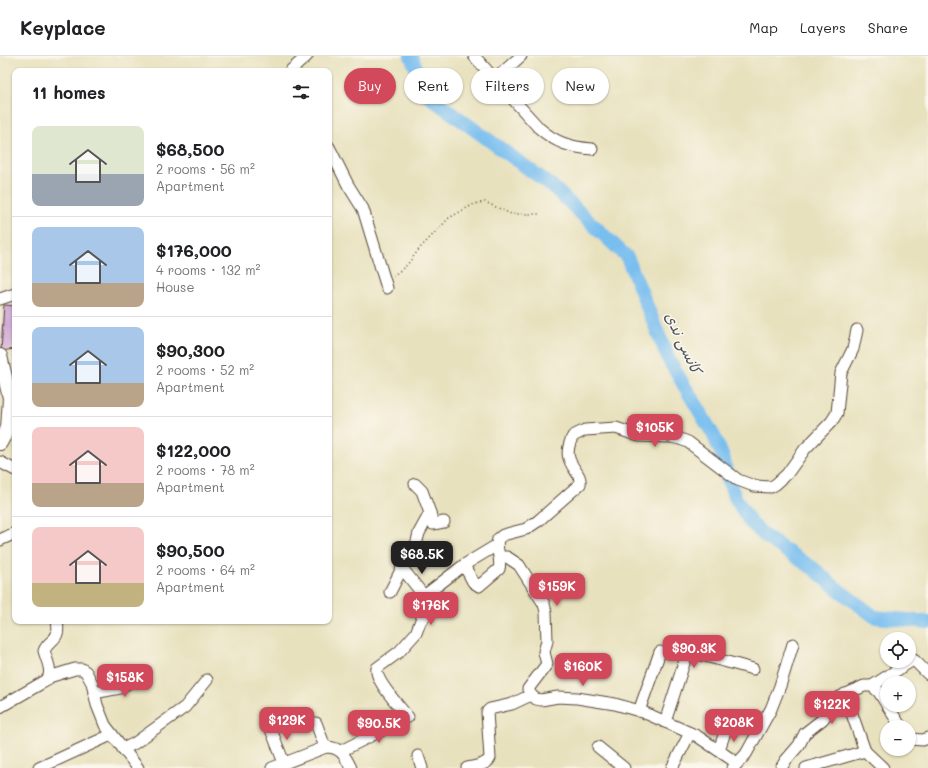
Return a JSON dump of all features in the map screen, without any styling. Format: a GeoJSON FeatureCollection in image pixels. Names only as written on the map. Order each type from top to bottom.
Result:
{"type":"FeatureCollection","features":[{"type":"Feature","properties":{"kind":"main road"},"geometry":{"type":"LineString","coordinates":[[0,356],[11,402],[8,428],[0,443]]}},
{"type":"Feature","properties":{"kind":"street"},"geometry":{"type":"LineString","coordinates":[[296,68],[307,56]]}},
{"type":"Feature","properties":{"kind":"street"},"geometry":{"type":"LineString","coordinates":[[474,56],[485,68]]}},
{"type":"Feature","properties":{"kind":"street"},"geometry":{"type":"LineString","coordinates":[[507,68],[520,56]]}},
{"type":"Feature","properties":{"kind":"street"},"geometry":{"type":"LineString","coordinates":[[517,104],[548,136],[564,144],[592,149]]}},
{"type":"Feature","properties":{"kind":"street"},"geometry":{"type":"LineString","coordinates":[[332,153],[348,185],[363,209],[386,285]]}},
{"type":"Feature","properties":{"kind":"street"},"geometry":{"type":"LineString","coordinates":[[0,299],[12,295]]}},
{"type":"Feature","properties":{"kind":"street"},"geometry":{"type":"LineString","coordinates":[[464,565],[473,582],[479,586],[498,571],[500,567],[497,542],[500,537],[524,530],[538,521],[580,484],[580,478],[570,463],[569,448],[573,436],[585,430],[616,428],[639,436],[680,439],[688,442],[738,480],[754,486],[771,487],[787,474],[805,449],[837,413],[840,373],[853,349],[857,330]]}},
{"type":"Feature","properties":{"kind":"street"},"geometry":{"type":"LineString","coordinates":[[0,462],[12,468]]}},
{"type":"Feature","properties":{"kind":"street"},"geometry":{"type":"LineString","coordinates":[[415,484],[422,491],[433,524],[444,522]]}},
{"type":"Feature","properties":{"kind":"street"},"geometry":{"type":"LineString","coordinates":[[390,592],[416,544],[419,533],[430,513]]}},
{"type":"Feature","properties":{"kind":"street"},"geometry":{"type":"LineString","coordinates":[[0,540],[12,534]]}},
{"type":"Feature","properties":{"kind":"street"},"geometry":{"type":"LineString","coordinates":[[424,596],[464,565],[497,545]]}},
{"type":"Feature","properties":{"kind":"street"},"geometry":{"type":"LineString","coordinates":[[500,557],[507,557],[519,565],[544,604],[546,612],[547,641],[544,652],[548,664],[528,689],[531,695],[536,699],[541,700],[558,697],[577,698],[615,704],[639,711],[690,732],[705,740],[719,750],[735,766],[746,754],[771,710],[793,644]]}},
{"type":"Feature","properties":{"kind":"street"},"geometry":{"type":"LineString","coordinates":[[340,751],[408,717],[398,703],[389,695],[376,670],[399,652],[416,633],[421,620],[431,610],[431,606],[402,568]]}},
{"type":"Feature","properties":{"kind":"street"},"geometry":{"type":"LineString","coordinates":[[50,677],[49,667],[44,652],[57,634],[58,624]]}},
{"type":"Feature","properties":{"kind":"street"},"geometry":{"type":"LineString","coordinates":[[639,711],[660,652]]}},
{"type":"Feature","properties":{"kind":"street"},"geometry":{"type":"LineString","coordinates":[[665,722],[686,657],[688,655],[698,654],[753,669]]}},
{"type":"Feature","properties":{"kind":"street"},"geometry":{"type":"LineString","coordinates":[[916,663],[928,674]]}},
{"type":"Feature","properties":{"kind":"street"},"geometry":{"type":"LineString","coordinates":[[781,768],[805,733],[823,719],[838,699],[845,694],[864,686],[872,686],[898,668]]}},
{"type":"Feature","properties":{"kind":"street"},"geometry":{"type":"LineString","coordinates":[[0,707],[50,677],[75,669],[82,669],[89,677],[96,705],[105,725],[111,735],[138,768]]}},
{"type":"Feature","properties":{"kind":"street"},"geometry":{"type":"LineString","coordinates":[[94,693],[120,688],[144,674]]}},
{"type":"Feature","properties":{"kind":"street"},"geometry":{"type":"LineString","coordinates":[[123,749],[135,743],[185,707],[206,680]]}},
{"type":"Feature","properties":{"kind":"street"},"geometry":{"type":"LineString","coordinates":[[872,686],[880,694]]}},
{"type":"Feature","properties":{"kind":"street"},"geometry":{"type":"LineString","coordinates":[[845,694],[865,751],[883,768]]}},
{"type":"Feature","properties":{"kind":"street"},"geometry":{"type":"LineString","coordinates":[[467,768],[484,764],[488,762],[490,758],[487,712],[490,709],[512,704],[531,695]]}},
{"type":"Feature","properties":{"kind":"street"},"geometry":{"type":"LineString","coordinates":[[316,723],[325,747]]}},
{"type":"Feature","properties":{"kind":"street"},"geometry":{"type":"LineString","coordinates":[[270,727],[284,763]]}},
{"type":"Feature","properties":{"kind":"street"},"geometry":{"type":"LineString","coordinates":[[719,750],[726,729]]}},
{"type":"Feature","properties":{"kind":"street"},"geometry":{"type":"LineString","coordinates":[[672,768],[690,732]]}},
{"type":"Feature","properties":{"kind":"street"},"geometry":{"type":"LineString","coordinates":[[39,768],[111,735]]}},
{"type":"Feature","properties":{"kind":"street"},"geometry":{"type":"LineString","coordinates":[[916,740],[923,740],[928,738]]}},
{"type":"Feature","properties":{"kind":"street"},"geometry":{"type":"LineString","coordinates":[[598,746],[624,768]]}},
{"type":"Feature","properties":{"kind":"street"},"geometry":{"type":"LineString","coordinates":[[272,768],[325,747],[334,747],[343,753],[351,768]]}},
{"type":"Feature","properties":{"kind":"street"},"geometry":{"type":"LineString","coordinates":[[806,768],[865,751]]}},
{"type":"Feature","properties":{"kind":"street"},"geometry":{"type":"LineString","coordinates":[[418,756],[422,768]]}},
{"type":"Feature","properties":{"kind":"path"},"geometry":{"type":"LineString","coordinates":[[386,285],[407,265],[420,248],[449,218],[474,204],[485,202],[511,214],[540,214]]}},
{"type":"Feature","properties":{"kind":"building"},"geometry":{"type":"Polygon","coordinates":[[[4,305],[12,306],[12,349],[1,351],[4,305]]]}},
{"type":"Feature","properties":{"kind":"waterway","name":"کانسی ندی"},"geometry":{"type":"LineString","coordinates":[[411,56],[427,95],[552,186],[627,257],[669,360],[714,436],[724,460],[727,478],[735,497],[750,522],[766,537],[813,568],[835,587],[875,617],[928,622]]}}]}
